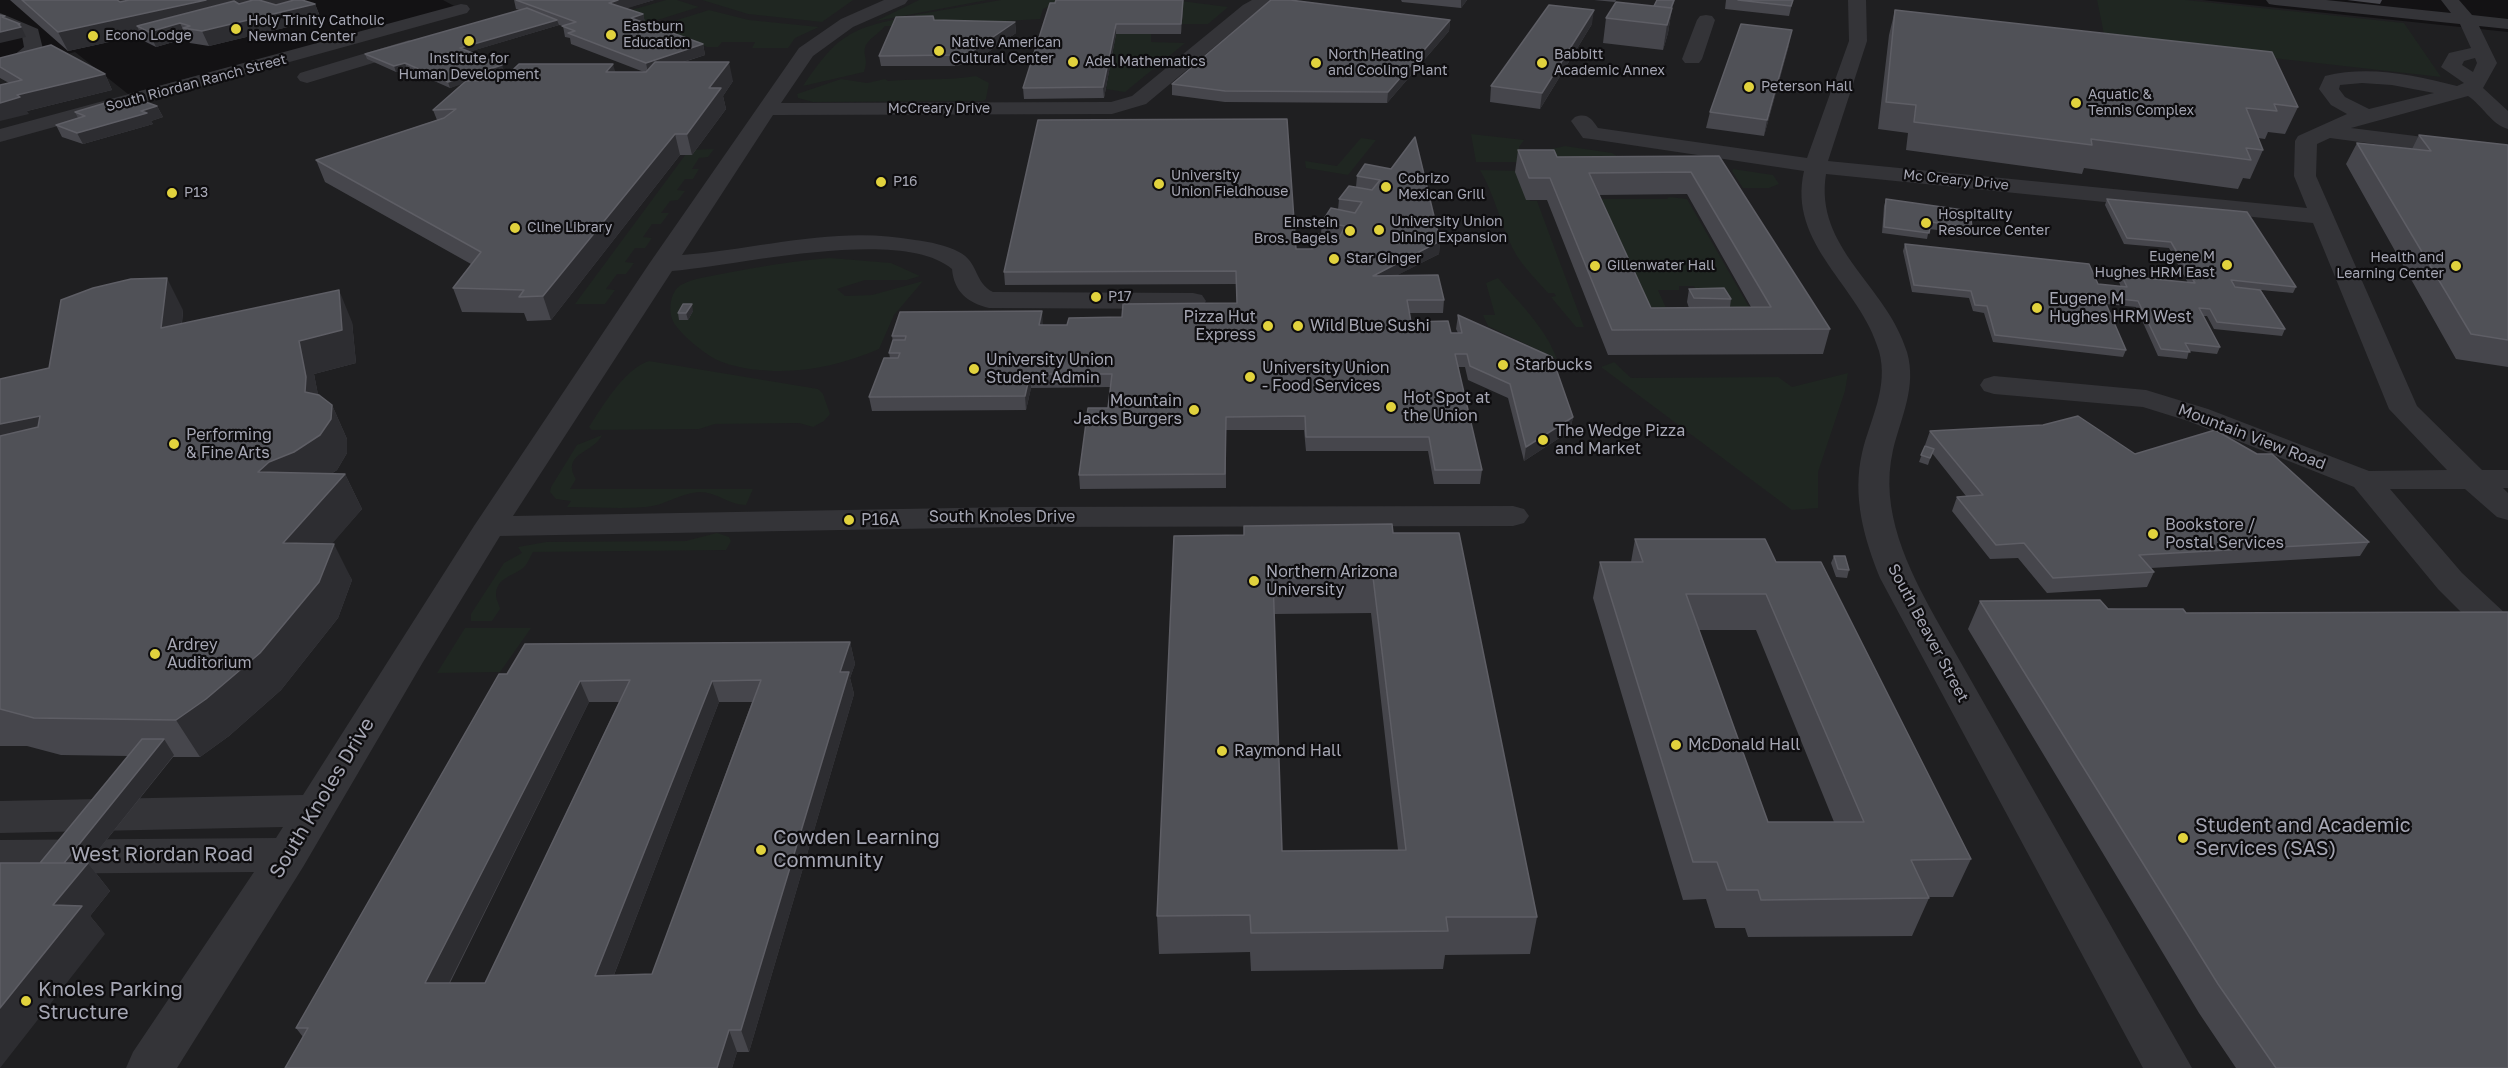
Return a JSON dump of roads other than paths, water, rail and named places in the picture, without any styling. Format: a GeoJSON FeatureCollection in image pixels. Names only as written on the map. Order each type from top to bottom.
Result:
{"type":"FeatureCollection","features":[{"type":"Feature","properties":{"kind":"street"},"geometry":{"type":"LineString","coordinates":[[119,0],[132,11],[183,0]]}},
{"type":"Feature","properties":{"kind":"street","name":"South Knoles Drive"},"geometry":{"type":"LineString","coordinates":[[150,1068],[288,855],[406,659],[490,526],[766,109],[806,52],[847,23],[899,0]]}},
{"type":"Feature","properties":{"kind":"street","name":"McCreary Drive"},"geometry":{"type":"LineString","coordinates":[[766,109],[1112,108],[1139,100],[1249,9],[1264,0]]}},
{"type":"Feature","properties":{"kind":"street","name":"South Beaver Street"},"geometry":{"type":"LineString","coordinates":[[1857,0],[1859,38],[1816,166],[1812,197],[1814,219],[1871,308],[1893,351],[1897,384],[1894,403],[1875,463],[1872,494],[1878,528],[1892,569],[2168,1068]]}},
{"type":"Feature","properties":{"kind":"street"},"geometry":{"type":"LineString","coordinates":[[2283,0],[2508,24]]}},
{"type":"Feature","properties":{"kind":"street"},"geometry":{"type":"LineString","coordinates":[[2450,0],[2467,20],[2487,63],[2469,88],[2366,116],[2324,131],[2306,141],[2305,176],[2404,409],[2472,478],[2508,510]]}},
{"type":"Feature","properties":{"kind":"street","name":"South Riordan Ranch Street"},"geometry":{"type":"LineString","coordinates":[[0,136],[461,9]]}},
{"type":"Feature","properties":{"kind":"street"},"geometry":{"type":"LineString","coordinates":[[0,18],[31,33],[34,49],[20,60],[0,66]]}},
{"type":"Feature","properties":{"kind":"street"},"geometry":{"type":"LineString","coordinates":[[1692,59],[1706,20]]}},
{"type":"Feature","properties":{"kind":"street"},"geometry":{"type":"LineString","coordinates":[[308,76],[424,41]]}},
{"type":"Feature","properties":{"kind":"street"},"geometry":{"type":"LineString","coordinates":[[2366,116],[2338,101],[2329,89],[2332,80],[2346,77],[2374,77],[2469,88],[2484,97],[2508,123]]}},
{"type":"Feature","properties":{"kind":"street","name":"Mc Creary Drive"},"geometry":{"type":"LineString","coordinates":[[1586,127],[1816,166],[2323,217]]}},
{"type":"Feature","properties":{"kind":"street"},"geometry":{"type":"LineString","coordinates":[[2324,131],[2472,150],[2508,152]]}},
{"type":"Feature","properties":{"kind":"street"},"geometry":{"type":"LineString","coordinates":[[662,264],[698,263],[813,244],[851,241],[931,250],[955,260],[965,269],[970,290],[989,300],[1193,301]]}},
{"type":"Feature","properties":{"kind":"street","name":"Mountain View Road"},"geometry":{"type":"LineString","coordinates":[[1995,385],[2146,399],[2198,415],[2365,480],[2508,479]]}},
{"type":"Feature","properties":{"kind":"street"},"geometry":{"type":"LineString","coordinates":[[2365,480],[2450,581],[2508,637]]}},
{"type":"Feature","properties":{"kind":"street","name":"South Knoles Drive"},"geometry":{"type":"LineString","coordinates":[[490,526],[1012,517],[1513,516]]}},
{"type":"Feature","properties":{"kind":"street"},"geometry":{"type":"LineString","coordinates":[[0,817],[44,814],[222,814],[316,810]]}},
{"type":"Feature","properties":{"kind":"street","name":"West Riordan Road"},"geometry":{"type":"LineString","coordinates":[[0,857],[288,855]]}},
{"type":"Feature","properties":{"kind":"place","name":"Holy Trinity Catholic Newman Center"},"geometry":{"type":"Point","coordinates":[236,29]}},
{"type":"Feature","properties":{"kind":"place","name":"Eastburn Education"},"geometry":{"type":"Point","coordinates":[611,35]}},
{"type":"Feature","properties":{"kind":"place","name":"Econo Lodge"},"geometry":{"type":"Point","coordinates":[93,36]}},
{"type":"Feature","properties":{"kind":"place","name":"Institute for Human Development"},"geometry":{"type":"Point","coordinates":[469,41]}},
{"type":"Feature","properties":{"kind":"place","name":"Native American Cultural Center"},"geometry":{"type":"Point","coordinates":[939,51]}},
{"type":"Feature","properties":{"kind":"place","name":"Adel Mathematics"},"geometry":{"type":"Point","coordinates":[1073,62]}},
{"type":"Feature","properties":{"kind":"place","name":"North Heating and Cooling Plant"},"geometry":{"type":"Point","coordinates":[1316,63]}},
{"type":"Feature","properties":{"kind":"place","name":"Babbitt Academic Annex"},"geometry":{"type":"Point","coordinates":[1542,63]}},
{"type":"Feature","properties":{"kind":"place","name":"Peterson Hall"},"geometry":{"type":"Point","coordinates":[1749,87]}},
{"type":"Feature","properties":{"kind":"place","name":"Aquatic & Tennis Complex"},"geometry":{"type":"Point","coordinates":[2076,103]}},
{"type":"Feature","properties":{"kind":"place","name":"P16"},"geometry":{"type":"Point","coordinates":[881,182]}},
{"type":"Feature","properties":{"kind":"place","name":"University Union Fieldhouse"},"geometry":{"type":"Point","coordinates":[1159,184]}},
{"type":"Feature","properties":{"kind":"place","name":"Cobrizo Mexican Grill"},"geometry":{"type":"Point","coordinates":[1386,187]}},
{"type":"Feature","properties":{"kind":"place","name":"P13"},"geometry":{"type":"Point","coordinates":[172,193]}},
{"type":"Feature","properties":{"kind":"place","name":"Hospitality Resource Center"},"geometry":{"type":"Point","coordinates":[1926,223]}},
{"type":"Feature","properties":{"kind":"place","name":"Cline Library"},"geometry":{"type":"Point","coordinates":[515,228]}},
{"type":"Feature","properties":{"kind":"place","name":"University Union Dining Expansion"},"geometry":{"type":"Point","coordinates":[1379,230]}},
{"type":"Feature","properties":{"kind":"place","name":"Einstein Bros. Bagels"},"geometry":{"type":"Point","coordinates":[1350,231]}},
{"type":"Feature","properties":{"kind":"place","name":"Star Ginger"},"geometry":{"type":"Point","coordinates":[1334,259]}},
{"type":"Feature","properties":{"kind":"place","name":"Eugene M Hughes HRM East"},"geometry":{"type":"Point","coordinates":[2227,265]}},
{"type":"Feature","properties":{"kind":"place","name":"Gillenwater Hall"},"geometry":{"type":"Point","coordinates":[1595,266]}},
{"type":"Feature","properties":{"kind":"place","name":"Health and Learning Center"},"geometry":{"type":"Point","coordinates":[2456,266]}},
{"type":"Feature","properties":{"kind":"place","name":"P17"},"geometry":{"type":"Point","coordinates":[1096,297]}},
{"type":"Feature","properties":{"kind":"place","name":"Eugene M Hughes HRM West"},"geometry":{"type":"Point","coordinates":[2037,308]}},
{"type":"Feature","properties":{"kind":"place","name":"Pizza Hut Express"},"geometry":{"type":"Point","coordinates":[1268,326]}},
{"type":"Feature","properties":{"kind":"place","name":"Wild Blue Sushi"},"geometry":{"type":"Point","coordinates":[1298,326]}},
{"type":"Feature","properties":{"kind":"place","name":"Starbucks"},"geometry":{"type":"Point","coordinates":[1503,365]}},
{"type":"Feature","properties":{"kind":"place","name":"University Union Student Admin"},"geometry":{"type":"Point","coordinates":[974,369]}},
{"type":"Feature","properties":{"kind":"place","name":"University Union - Food Services"},"geometry":{"type":"Point","coordinates":[1250,377]}},
{"type":"Feature","properties":{"kind":"place","name":"Hot Spot at the Union"},"geometry":{"type":"Point","coordinates":[1391,407]}},
{"type":"Feature","properties":{"kind":"place","name":"Mountain Jacks Burgers"},"geometry":{"type":"Point","coordinates":[1194,410]}},
{"type":"Feature","properties":{"kind":"place","name":"The Wedge Pizza and Market"},"geometry":{"type":"Point","coordinates":[1543,440]}},
{"type":"Feature","properties":{"kind":"place","name":"Performing & Fine Arts"},"geometry":{"type":"Point","coordinates":[174,444]}},
{"type":"Feature","properties":{"kind":"place","name":"P16A"},"geometry":{"type":"Point","coordinates":[849,520]}},
{"type":"Feature","properties":{"kind":"place","name":"Bookstore / Postal Services"},"geometry":{"type":"Point","coordinates":[2153,534]}},
{"type":"Feature","properties":{"kind":"place","name":"Northern Arizona University"},"geometry":{"type":"Point","coordinates":[1254,581]}},
{"type":"Feature","properties":{"kind":"place","name":"Ardrey Auditorium"},"geometry":{"type":"Point","coordinates":[155,654]}},
{"type":"Feature","properties":{"kind":"place","name":"McDonald Hall"},"geometry":{"type":"Point","coordinates":[1676,745]}},
{"type":"Feature","properties":{"kind":"place","name":"Raymond Hall"},"geometry":{"type":"Point","coordinates":[1222,751]}},
{"type":"Feature","properties":{"kind":"place","name":"Student and Academic Services (SAS)"},"geometry":{"type":"Point","coordinates":[2183,838]}},
{"type":"Feature","properties":{"kind":"place","name":"Cowden Learning Community"},"geometry":{"type":"Point","coordinates":[761,850]}},
{"type":"Feature","properties":{"kind":"place","name":"Knoles Parking Structure"},"geometry":{"type":"Point","coordinates":[26,1001]}}]}
